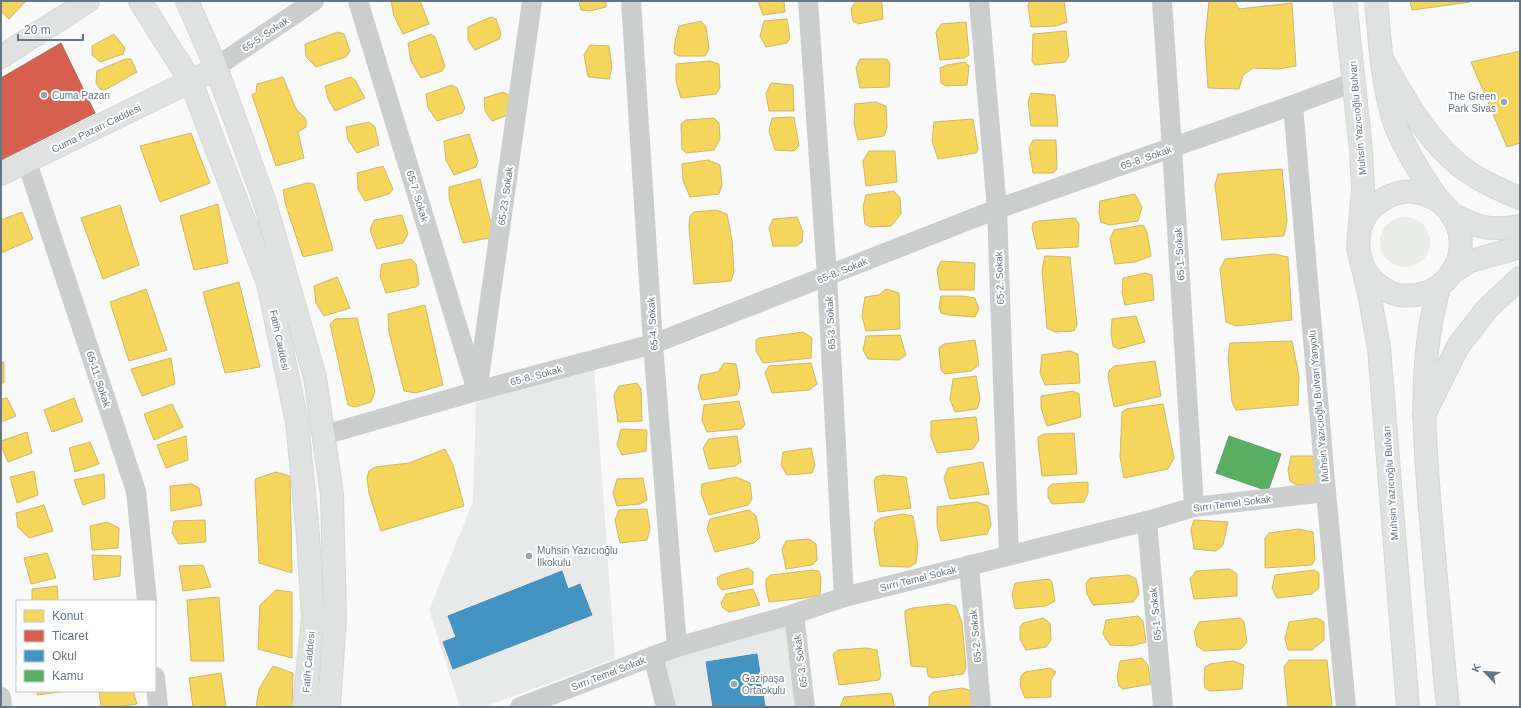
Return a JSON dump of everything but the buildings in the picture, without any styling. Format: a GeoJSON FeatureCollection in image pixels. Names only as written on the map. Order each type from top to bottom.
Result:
{"type":"FeatureCollection","features":[{"type":"Feature","properties":{"kind":"main road"},"geometry":{"type":"LineString","coordinates":[[2,53],[88,1]]}},
{"type":"Feature","properties":{"kind":"main road","name":"Fatih Caddesi"},"geometry":{"type":"LineString","coordinates":[[140,1],[191,82],[268,283],[296,422],[308,536],[312,617],[304,707]]}},
{"type":"Feature","properties":{"kind":"main road"},"geometry":{"type":"LineString","coordinates":[[187,1],[216,66],[266,203],[315,377],[332,495],[335,617],[330,707]]}},
{"type":"Feature","properties":{"kind":"main road","name":"Muhsin Yazıcıoğlu Bulvarı"},"geometry":{"type":"LineString","coordinates":[[1345,1],[1361,150],[1363,190],[1358,248],[1360,261],[1369,292],[1379,348],[1408,707]]}},
{"type":"Feature","properties":{"kind":"main road"},"geometry":{"type":"LineString","coordinates":[[1376,1],[1383,61],[1393,119],[1416,164],[1446,208],[1460,233],[1461,246],[1459,259],[1447,278],[1431,321],[1427,356],[1424,415],[1428,487],[1448,707]]}},
{"type":"Feature","properties":{"kind":"main road"},"geometry":{"type":"LineString","coordinates":[[1383,61],[1403,96],[1434,140],[1450,158],[1491,185],[1520,198]]}},
{"type":"Feature","properties":{"kind":"main road","name":"Cuma Pazarı Caddesi"},"geometry":{"type":"LineString","coordinates":[[1,174],[191,82],[216,66]]}},
{"type":"Feature","properties":{"kind":"main road","name":"Muhsin Yazıcıoğlu Bulvarı"},"geometry":{"type":"LineString","coordinates":[[1358,235],[1362,222],[1369,211],[1378,202],[1402,192],[1415,192],[1428,195],[1468,223],[1489,228],[1520,226]]}},
{"type":"Feature","properties":{"kind":"main road","name":"Muhsin Yazıcıoğlu Bulvarı"},"geometry":{"type":"LineString","coordinates":[[1360,261],[1374,282],[1385,290],[1410,296],[1423,294],[1471,261],[1520,247]]}},
{"type":"Feature","properties":{"kind":"main road"},"geometry":{"type":"LineString","coordinates":[[1424,415],[1458,346],[1487,309],[1520,278]]}},
{"type":"Feature","properties":{"kind":"street","name":"65-5. Sokak"},"geometry":{"type":"LineString","coordinates":[[216,66],[314,1]]}},
{"type":"Feature","properties":{"kind":"street","name":"65-7. Sokak"},"geometry":{"type":"LineString","coordinates":[[358,1],[477,391]]}},
{"type":"Feature","properties":{"kind":"street","name":"65-23. Sokak"},"geometry":{"type":"LineString","coordinates":[[477,391],[532,1]]}},
{"type":"Feature","properties":{"kind":"street","name":"65-4. Sokak"},"geometry":{"type":"LineString","coordinates":[[631,1],[653,344],[677,647]]}},
{"type":"Feature","properties":{"kind":"street","name":"65-3. Sokak"},"geometry":{"type":"LineString","coordinates":[[808,1],[827,276],[844,597]]}},
{"type":"Feature","properties":{"kind":"street","name":"65-2. Sokak"},"geometry":{"type":"LineString","coordinates":[[979,1],[997,209],[1009,555]]}},
{"type":"Feature","properties":{"kind":"street","name":"65-1. Sokak"},"geometry":{"type":"LineString","coordinates":[[1162,1],[1194,506]]}},
{"type":"Feature","properties":{"kind":"street","name":"65-8. Sokak"},"geometry":{"type":"LineString","coordinates":[[324,436],[477,391],[653,344],[997,209],[1293,105],[1354,82]]}},
{"type":"Feature","properties":{"kind":"street","name":"Muhsin Yazıcıoğlu Bulvarı Yanyolu"},"geometry":{"type":"LineString","coordinates":[[1293,105],[1346,707]]}},
{"type":"Feature","properties":{"kind":"street","name":"65-11. Sokak"},"geometry":{"type":"LineString","coordinates":[[27,162],[136,491],[147,600]]}},
{"type":"Feature","properties":{"kind":"street","name":"Sırrı Temel Sokak"},"geometry":{"type":"LineString","coordinates":[[520,707],[677,647],[794,614],[844,597],[1147,521],[1194,506],[1326,492]]}},
{"type":"Feature","properties":{"kind":"street","name":"65-1. Sokak"},"geometry":{"type":"LineString","coordinates":[[1147,521],[1163,707]]}},
{"type":"Feature","properties":{"kind":"street","name":"65-2. Sokak"},"geometry":{"type":"LineString","coordinates":[[969,566],[981,707]]}},
{"type":"Feature","properties":{"kind":"street","name":"65-3. Sokak"},"geometry":{"type":"LineString","coordinates":[[794,614],[805,707]]}},
{"type":"Feature","properties":{"kind":"street"},"geometry":{"type":"LineString","coordinates":[[653,656],[666,707]]}},
{"type":"Feature","properties":{"kind":"street"},"geometry":{"type":"LineString","coordinates":[[156,688],[158,707]]}},
{"type":"Feature","properties":{"kind":"street"},"geometry":{"type":"LineString","coordinates":[[1,697],[2,707]]}},
{"type":"Feature","properties":{"kind":"shaded area"},"geometry":{"type":"Polygon","coordinates":[[[1400,217],[1410,217],[1423,224],[1430,237],[1430,247],[1423,260],[1410,267],[1400,267],[1391,263],[1384,256],[1380,247],[1380,237],[1384,228],[1391,221],[1400,217]]]}},
{"type":"Feature","properties":{"kind":"shaded area","name":"Muhsin Yazıcıoğlu İlkokulu"},"geometry":{"type":"Polygon","coordinates":[[[594,367],[615,659],[484,707],[460,707],[429,610],[473,502],[476,402],[594,367]]]}},
{"type":"Feature","properties":{"kind":"shaded area","name":"Gazipaşa Ortaokulu"},"geometry":{"type":"Polygon","coordinates":[[[791,623],[801,707],[675,707],[664,661],[791,623]]]}},
{"type":"Feature","properties":{"kind":"place","name":"Cuma Pazarı"},"geometry":{"type":"Point","coordinates":[44,95]}},
{"type":"Feature","properties":{"kind":"place","name":"The Green Park Sivas"},"geometry":{"type":"Point","coordinates":[1504,102]}},
{"type":"Feature","properties":{"kind":"place","name":"Muhsin Yazıcıoğlu İlkokulu"},"geometry":{"type":"Point","coordinates":[529,556]}},
{"type":"Feature","properties":{"kind":"place","name":"Gazipaşa Ortaokulu"},"geometry":{"type":"Point","coordinates":[734,684]}}]}
